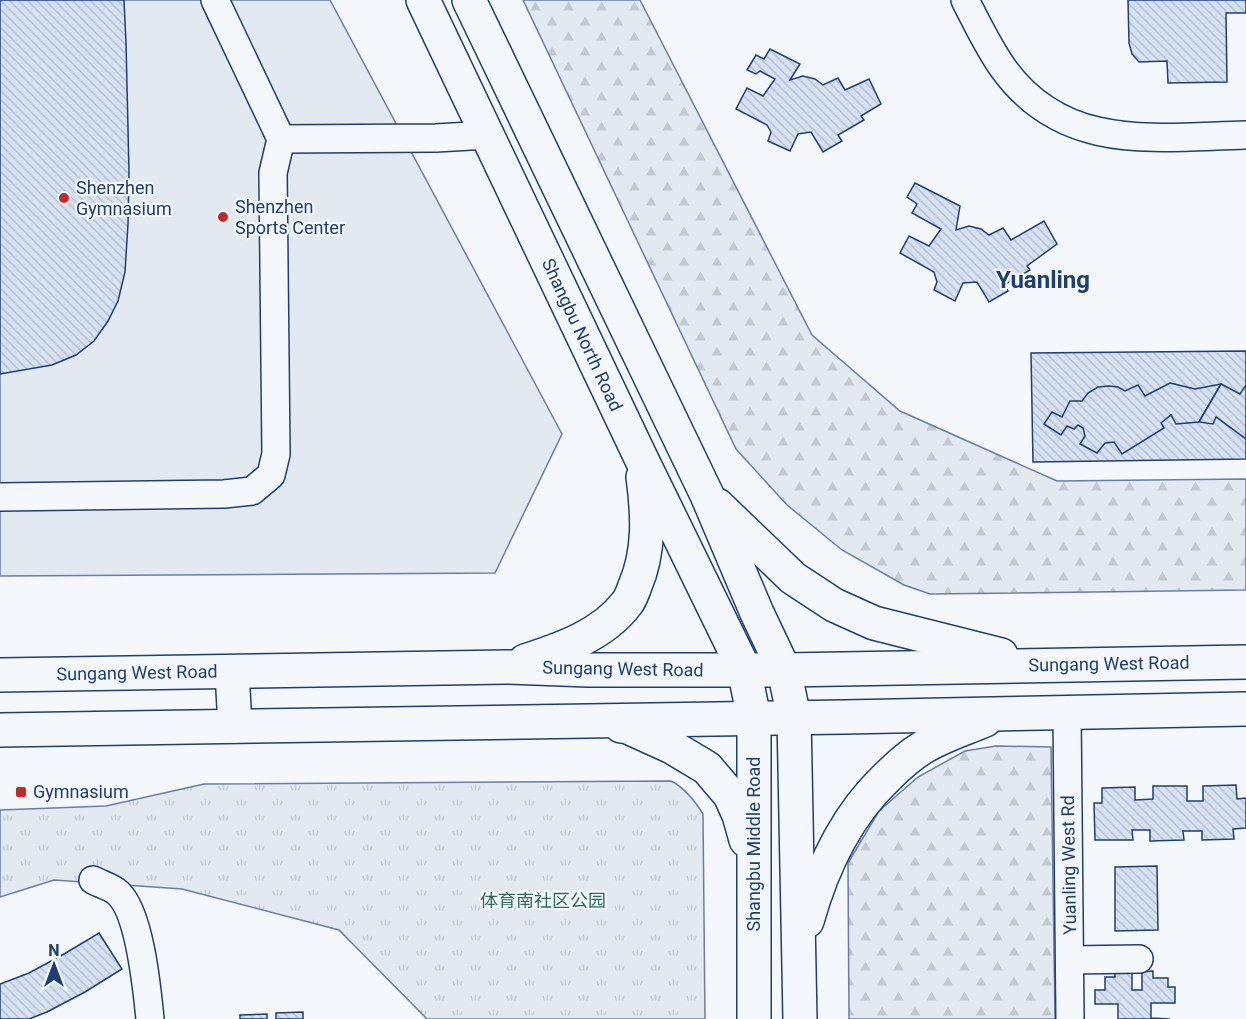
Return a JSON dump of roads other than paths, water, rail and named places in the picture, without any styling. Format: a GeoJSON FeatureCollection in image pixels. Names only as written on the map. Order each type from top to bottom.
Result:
{"type":"FeatureCollection","features":[{"type":"Feature","properties":{"kind":"main road","name":"Shangbu North Road"},"geometry":{"type":"LineString","coordinates":[[423,0],[640,458],[744,669]]}},
{"type":"Feature","properties":{"kind":"main road"},"geometry":{"type":"LineString","coordinates":[[469,0],[707,495],[784,670],[794,717],[800,1019]]}},
{"type":"Feature","properties":{"kind":"main road"},"geometry":{"type":"LineString","coordinates":[[507,666],[560,649],[584,638],[608,622],[628,602],[641,572],[646,544],[645,494],[640,458]]}},
{"type":"Feature","properties":{"kind":"main road"},"geometry":{"type":"LineString","coordinates":[[707,495],[793,578],[834,605],[874,623],[1041,665]]}},
{"type":"Feature","properties":{"kind":"main road","name":"Sungang West Road"},"geometry":{"type":"LineString","coordinates":[[0,675],[507,666],[588,670],[784,670],[1246,662]]}},
{"type":"Feature","properties":{"kind":"main road"},"geometry":{"type":"LineString","coordinates":[[966,666],[967,714]]}},
{"type":"Feature","properties":{"kind":"main road","name":"Shangbu Middle Road"},"geometry":{"type":"LineString","coordinates":[[744,669],[754,718],[754,1019]]}},
{"type":"Feature","properties":{"kind":"main road"},"geometry":{"type":"LineString","coordinates":[[232,672],[235,726]]}},
{"type":"Feature","properties":{"kind":"main road"},"geometry":{"type":"LineString","coordinates":[[0,730],[1246,709]]}},
{"type":"Feature","properties":{"kind":"main road"},"geometry":{"type":"LineString","coordinates":[[798,952],[814,893],[838,839],[878,786],[922,748],[1004,713]]}},
{"type":"Feature","properties":{"kind":"main road"},"geometry":{"type":"LineString","coordinates":[[574,720],[628,727],[672,747],[707,768],[730,795],[739,815],[754,880]]}},
{"type":"Feature","properties":{"kind":"street"},"geometry":{"type":"LineString","coordinates":[[0,497],[224,494],[252,490],[271,475],[276,454],[273,173],[281,139],[214,0]]}},
{"type":"Feature","properties":{"kind":"street"},"geometry":{"type":"LineString","coordinates":[[965,0],[983,37],[1004,69],[1030,98],[1056,117],[1086,129],[1119,136],[1246,135]]}},
{"type":"Feature","properties":{"kind":"street"},"geometry":{"type":"LineString","coordinates":[[281,139],[436,138],[488,135]]}},
{"type":"Feature","properties":{"kind":"street","name":"Yuanling West Rd"},"geometry":{"type":"LineString","coordinates":[[1067,712],[1070,1019]]}},
{"type":"Feature","properties":{"kind":"street"},"geometry":{"type":"LineString","coordinates":[[93,880],[118,892],[130,910],[144,965],[150,1019]]}},
{"type":"Feature","properties":{"kind":"street"},"geometry":{"type":"LineString","coordinates":[[1070,960],[1139,959]]}},
{"type":"Feature","properties":{"kind":"place","name":"Shenzhen Gymnasium"},"geometry":{"type":"Point","coordinates":[64,198]}},
{"type":"Feature","properties":{"kind":"place","name":"Shenzhen Sports Center"},"geometry":{"type":"Point","coordinates":[223,217]}},
{"type":"Feature","properties":{"kind":"place","name":"Gymnasium"},"geometry":{"type":"Point","coordinates":[21,792]}},
{"type":"Feature","properties":{"kind":"district","name":"Yuanling"},"geometry":{"type":"Point","coordinates":[1043,280]}},
{"type":"Feature","properties":{"kind":"park label","name":"体育南社区公园"},"geometry":{"type":"Point","coordinates":[543,901]}}]}
